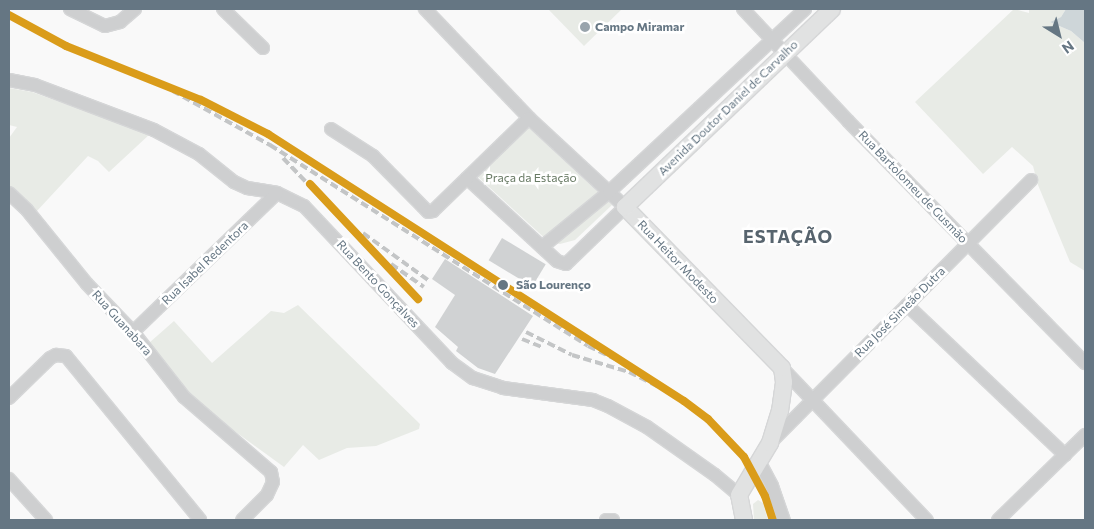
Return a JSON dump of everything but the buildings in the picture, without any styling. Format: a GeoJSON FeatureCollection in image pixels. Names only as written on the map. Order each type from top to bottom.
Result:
{"type":"FeatureCollection","features":[{"type":"Feature","properties":{"kind":"main road","name":"Avenida Doutor Daniel de Carvalho"},"geometry":{"type":"LineString","coordinates":[[624,207],[832,9]]}},
{"type":"Feature","properties":{"kind":"main road","name":"Rua Heitor Modesto"},"geometry":{"type":"LineString","coordinates":[[624,207],[782,368]]}},
{"type":"Feature","properties":{"kind":"main road","name":"Rua José Simeão Dutra"},"geometry":{"type":"LineString","coordinates":[[739,495],[760,463],[770,443],[780,411],[784,382],[782,368]]}},
{"type":"Feature","properties":{"kind":"main road"},"geometry":{"type":"LineString","coordinates":[[739,495],[744,520]]}},
{"type":"Feature","properties":{"kind":"street"},"geometry":{"type":"LineString","coordinates":[[70,9],[105,26],[120,22],[135,9]]}},
{"type":"Feature","properties":{"kind":"street"},"geometry":{"type":"LineString","coordinates":[[223,9],[263,48]]}},
{"type":"Feature","properties":{"kind":"street","name":"Rua Heitor Modesto"},"geometry":{"type":"LineString","coordinates":[[425,9],[529,118],[624,207]]}},
{"type":"Feature","properties":{"kind":"street","name":"Rua Bartolomeu de Gusmão"},"geometry":{"type":"LineString","coordinates":[[743,9],[967,244],[1085,363]]}},
{"type":"Feature","properties":{"kind":"street"},"geometry":{"type":"LineString","coordinates":[[542,247],[609,192],[805,9]]}},
{"type":"Feature","properties":{"kind":"street","name":"Rua Bento Gonçalves"},"geometry":{"type":"LineString","coordinates":[[9,80],[34,85],[154,130],[199,154],[234,182],[247,188],[277,193],[304,206],[452,363],[473,378],[503,388],[593,400],[608,406],[648,427],[739,495]]}},
{"type":"Feature","properties":{"kind":"street"},"geometry":{"type":"LineString","coordinates":[[331,129],[373,156],[428,212],[433,210],[529,118]]}},
{"type":"Feature","properties":{"kind":"street"},"geometry":{"type":"LineString","coordinates":[[467,178],[557,261],[566,264],[624,207]]}},
{"type":"Feature","properties":{"kind":"street","name":"Rua José Simeão Dutra"},"geometry":{"type":"LineString","coordinates":[[770,443],[1031,180]]}},
{"type":"Feature","properties":{"kind":"street","name":"Rua Guanabara"},"geometry":{"type":"LineString","coordinates":[[9,193],[27,210],[87,284],[133,332],[195,409],[265,464],[271,472],[273,482],[267,495],[242,520]]}},
{"type":"Feature","properties":{"kind":"street","name":"Rua Isabel Redentora"},"geometry":{"type":"LineString","coordinates":[[133,332],[277,193]]}},
{"type":"Feature","properties":{"kind":"street"},"geometry":{"type":"LineString","coordinates":[[907,305],[1065,455]]}},
{"type":"Feature","properties":{"kind":"street"},"geometry":{"type":"LineString","coordinates":[[9,398],[50,358],[56,355],[66,356],[200,520]]}},
{"type":"Feature","properties":{"kind":"street","name":"Rua Heitor Modesto"},"geometry":{"type":"LineString","coordinates":[[782,368],[927,520]]}},
{"type":"Feature","properties":{"kind":"street"},"geometry":{"type":"LineString","coordinates":[[998,520],[1085,436]]}},
{"type":"Feature","properties":{"kind":"street"},"geometry":{"type":"LineString","coordinates":[[760,463],[772,486],[784,520]]}},
{"type":"Feature","properties":{"kind":"street"},"geometry":{"type":"LineString","coordinates":[[9,479],[46,520]]}},
{"type":"Feature","properties":{"kind":"street"},"geometry":{"type":"LineString","coordinates":[[606,520],[612,520]]}},
{"type":"Feature","properties":{"kind":"green space","name":"Campo Miramar"},"geometry":{"type":"Polygon","coordinates":[[[548,9],[622,9],[584,46],[548,9]]]}},
{"type":"Feature","properties":{"kind":"green space"},"geometry":{"type":"Polygon","coordinates":[[[1014,9],[1029,13],[1029,9],[1066,9],[1061,17],[1050,22],[1071,31],[1085,43],[1085,271],[1070,262],[1038,185],[1033,166],[1012,147],[983,174],[915,102],[1014,9]]]}},
{"type":"Feature","properties":{"kind":"green space"},"geometry":{"type":"Polygon","coordinates":[[[9,88],[32,92],[150,134],[109,172],[98,161],[88,156],[36,212],[9,187],[9,138],[17,127],[9,125],[9,88]]]}},
{"type":"Feature","properties":{"kind":"green space","name":"Praça da Estação"},"geometry":{"type":"Polygon","coordinates":[[[527,126],[612,205],[575,240],[560,244],[549,242],[477,176],[527,126]]]}},
{"type":"Feature","properties":{"kind":"green space"},"geometry":{"type":"Polygon","coordinates":[[[298,305],[420,424],[419,429],[376,446],[347,448],[319,460],[303,445],[284,467],[207,411],[191,395],[149,343],[174,321],[212,363],[271,311],[284,313],[298,305]]]}},
{"type":"Feature","properties":{"kind":"green space"},"geometry":{"type":"Polygon","coordinates":[[[758,500],[763,503],[768,520],[754,520],[753,504],[758,500]]]}},
{"type":"Feature","properties":{"kind":"shaded area"},"geometry":{"type":"Polygon","coordinates":[[[1066,9],[1085,9],[1085,43],[1071,31],[1050,22],[1061,17],[1066,9]]]}},
{"type":"Feature","properties":{"kind":"railway"},"geometry":{"type":"LineString","coordinates":[[9,15],[66,46],[168,87]]}},
{"type":"Feature","properties":{"kind":"railway"},"geometry":{"type":"LineString","coordinates":[[162,85],[270,145],[588,346],[632,367]]}},
{"type":"Feature","properties":{"kind":"railway"},"geometry":{"type":"LineString","coordinates":[[262,132],[304,156]]}},
{"type":"Feature","properties":{"kind":"railway"},"geometry":{"type":"LineString","coordinates":[[283,158],[418,299]]}},
{"type":"Feature","properties":{"kind":"railway"},"geometry":{"type":"LineString","coordinates":[[363,233],[428,280]]}},
{"type":"Feature","properties":{"kind":"railway"},"geometry":{"type":"LineString","coordinates":[[391,264],[424,287]]}},
{"type":"Feature","properties":{"kind":"railway"},"geometry":{"type":"LineString","coordinates":[[526,332],[572,355],[629,372],[677,396]]}},
{"type":"Feature","properties":{"kind":"railway"},"geometry":{"type":"LineString","coordinates":[[522,339],[542,347]]}},
{"type":"Feature","properties":{"kind":"transit line"},"geometry":{"type":"LineString","coordinates":[[9,15],[66,46],[201,100],[268,134],[684,401],[708,419],[744,457],[765,496],[773,520]]}},
{"type":"Feature","properties":{"kind":"transit line"},"geometry":{"type":"LineString","coordinates":[[310,184],[418,299]]}},
{"type":"Feature","properties":{"kind":"place","name":"Campo Miramar"},"geometry":{"type":"Point","coordinates":[585,27]}},
{"type":"Feature","properties":{"kind":"place","name":"São Lourenço"},"geometry":{"type":"Point","coordinates":[503,285]}},
{"type":"Feature","properties":{"kind":"district","name":"ESTAÇÃO"},"geometry":{"type":"Point","coordinates":[788,236]}}]}
